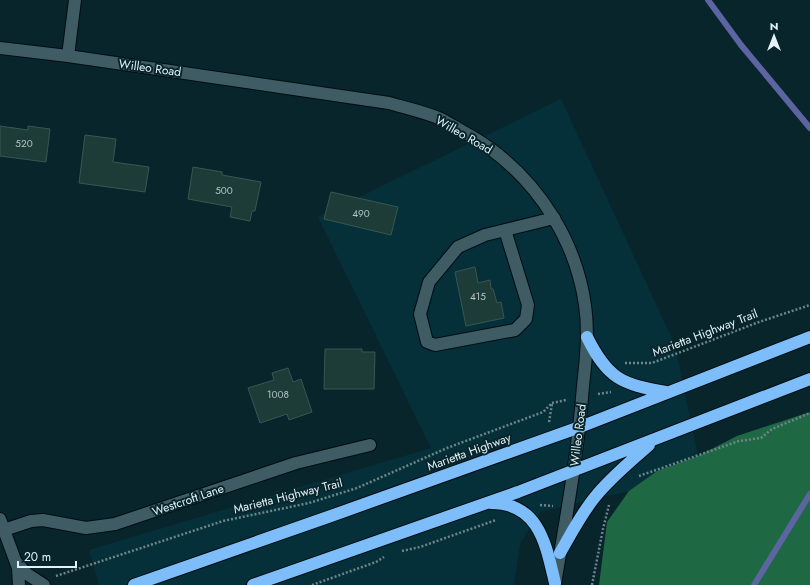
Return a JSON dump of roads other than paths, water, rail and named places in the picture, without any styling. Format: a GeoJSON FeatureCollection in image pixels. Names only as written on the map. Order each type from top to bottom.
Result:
{"type":"FeatureCollection","features":[{"type":"Feature","properties":{"kind":"highway"},"geometry":{"type":"LineString","coordinates":[[587,336],[593,348],[608,370],[619,379],[642,388],[668,392]]}},
{"type":"Feature","properties":{"kind":"highway","name":"Marietta Highway"},"geometry":{"type":"LineString","coordinates":[[134,585],[580,427],[810,337]]}},
{"type":"Feature","properties":{"kind":"highway"},"geometry":{"type":"LineString","coordinates":[[253,585],[484,504],[810,379]]}},
{"type":"Feature","properties":{"kind":"highway"},"geometry":{"type":"LineString","coordinates":[[560,553],[576,525],[601,490],[656,439]]}},
{"type":"Feature","properties":{"kind":"highway"},"geometry":{"type":"LineString","coordinates":[[484,504],[498,503],[515,508],[534,521],[546,550],[555,584]]}},
{"type":"Feature","properties":{"kind":"street"},"geometry":{"type":"LineString","coordinates":[[68,56],[75,0]]}},
{"type":"Feature","properties":{"kind":"street","name":"Willeo Road"},"geometry":{"type":"LineString","coordinates":[[0,48],[68,56],[389,103],[441,119],[488,146],[517,171],[542,200],[563,233],[576,265],[585,306],[587,336],[580,427],[555,584]]}},
{"type":"Feature","properties":{"kind":"street"},"geometry":{"type":"LineString","coordinates":[[505,230],[528,305],[526,319],[515,330],[435,345],[427,342],[420,314],[429,282],[458,247],[485,236],[505,230],[554,218]]}},
{"type":"Feature","properties":{"kind":"street","name":"Westcroft Lane"},"geometry":{"type":"LineString","coordinates":[[19,585],[18,568],[2,525],[43,520],[86,528],[115,524],[296,463],[370,445]]}},
{"type":"Feature","properties":{"kind":"street","name":"Westcroft Lane"},"geometry":{"type":"LineString","coordinates":[[15,560],[27,574],[48,583]]}},
{"type":"Feature","properties":{"kind":"waterway"},"geometry":{"type":"LineString","coordinates":[[708,0],[741,45],[810,128]]}},
{"type":"Feature","properties":{"kind":"waterway"},"geometry":{"type":"LineString","coordinates":[[754,585],[810,494]]}}]}
